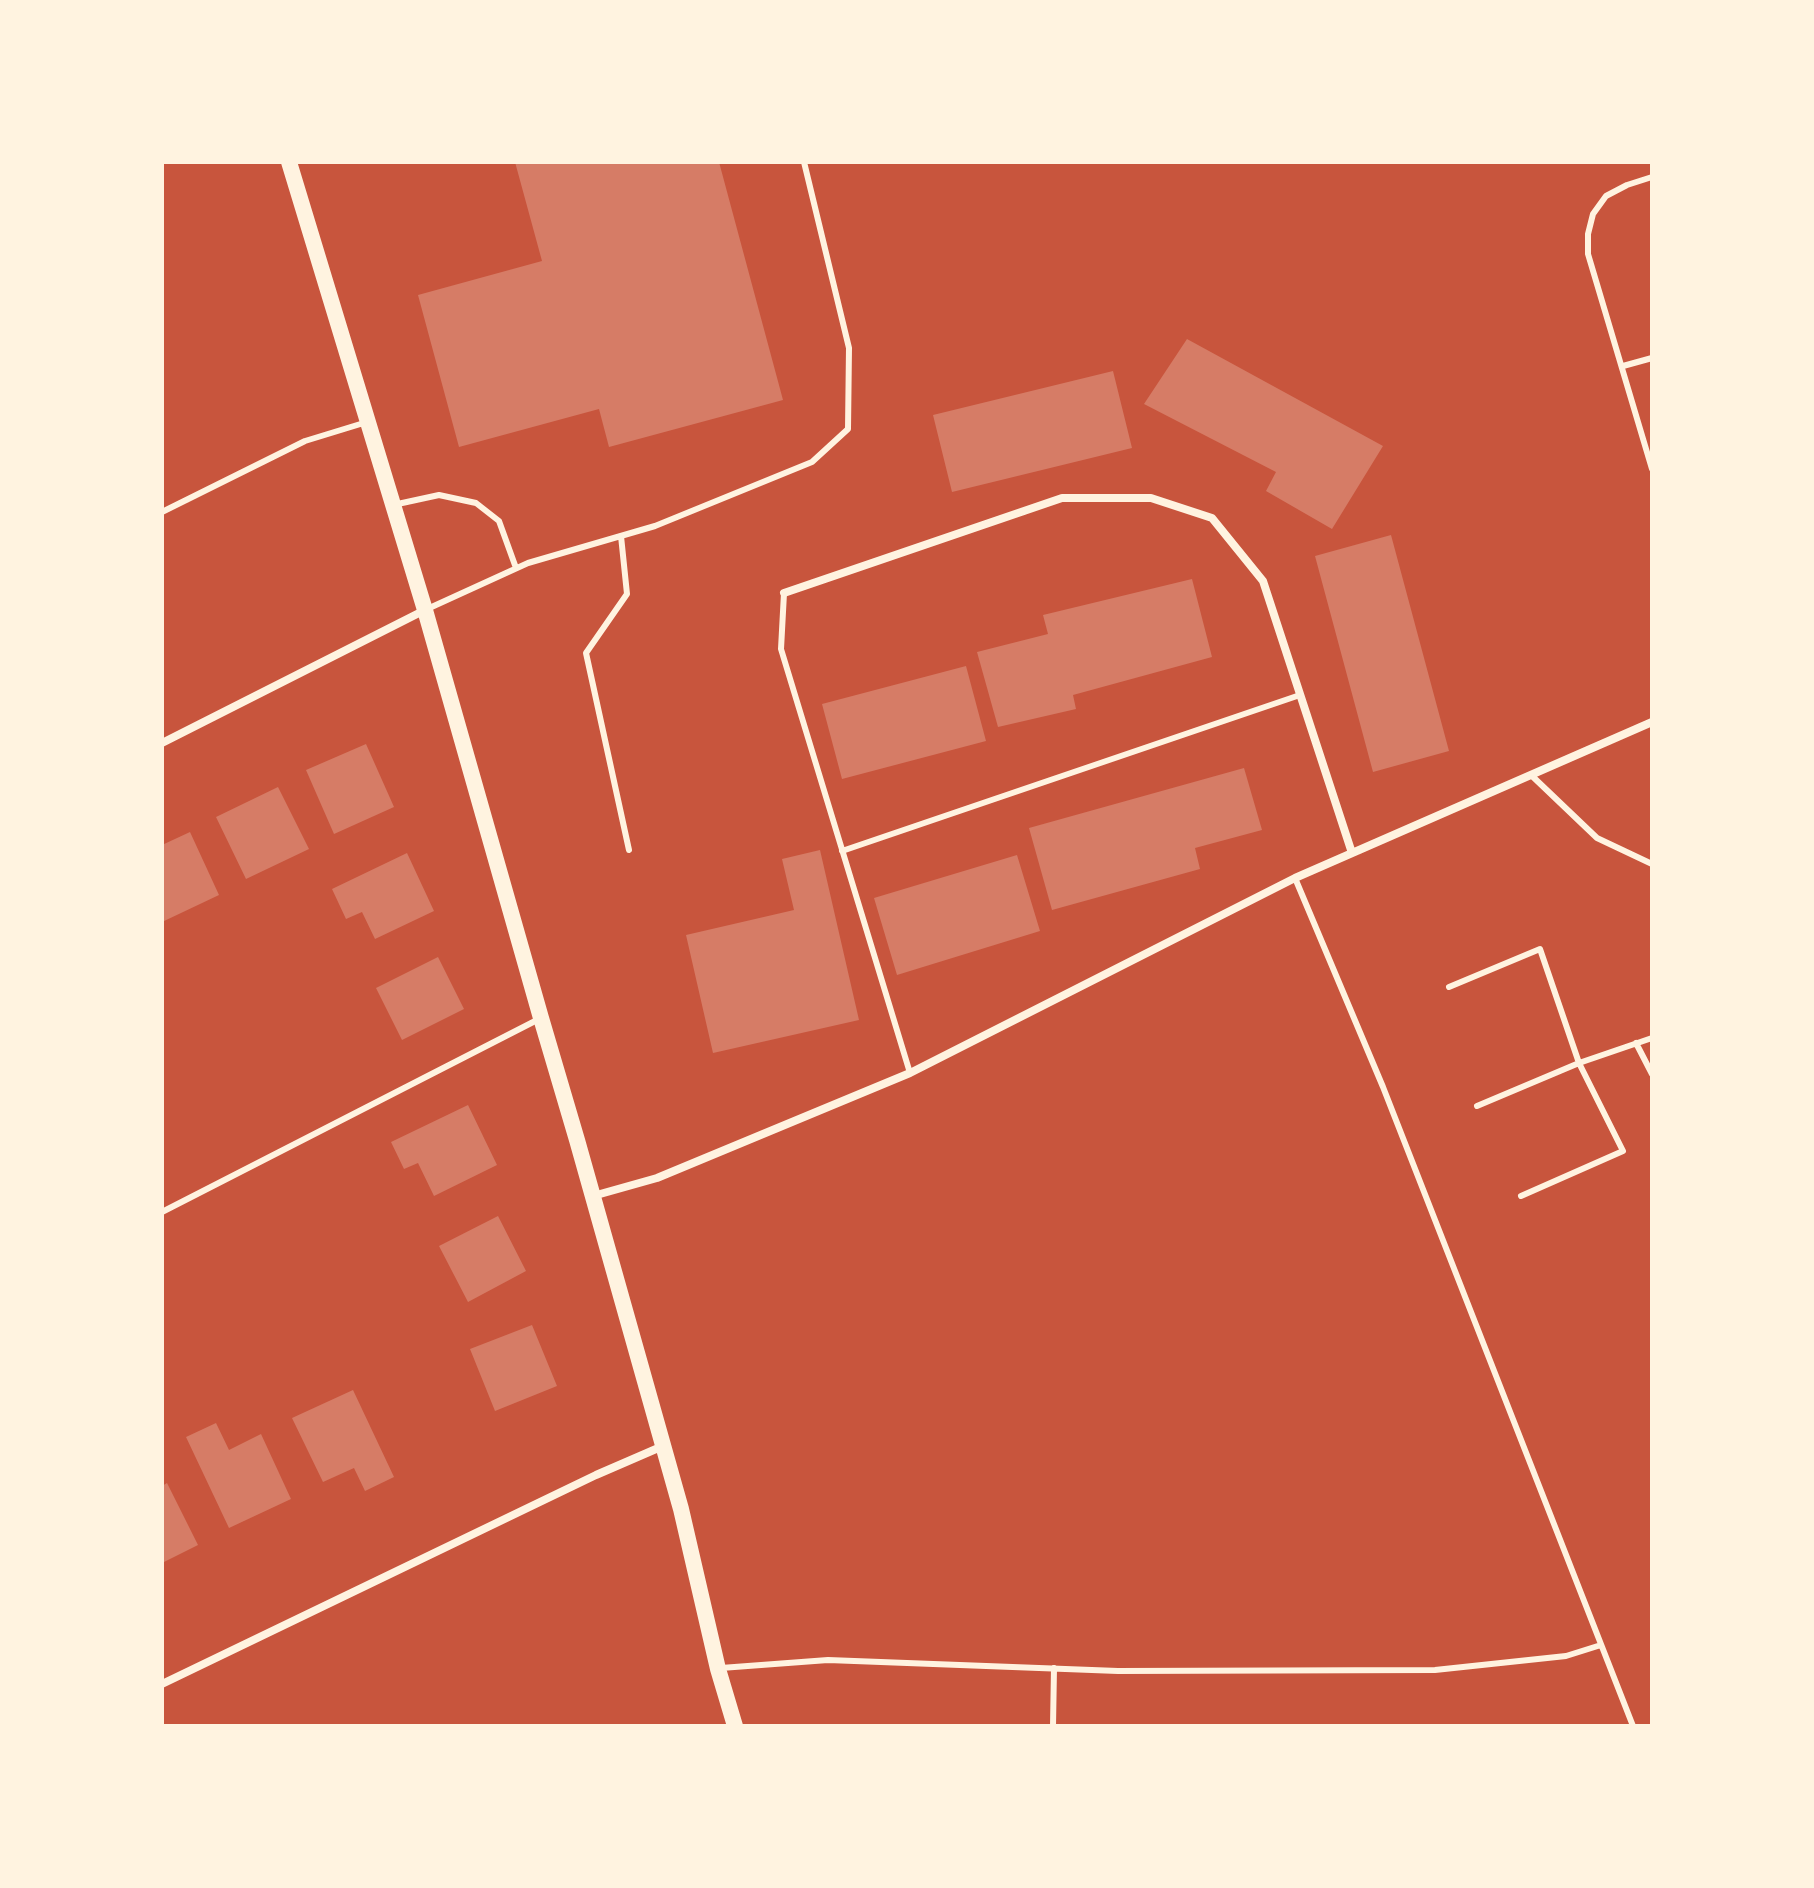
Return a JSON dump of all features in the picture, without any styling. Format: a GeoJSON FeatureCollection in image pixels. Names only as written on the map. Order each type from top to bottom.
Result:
{"type":"FeatureCollection","features":[{"type":"Feature","properties":{"kind":"main road"},"geometry":{"type":"LineString","coordinates":[[289,162],[425,610],[681,1509],[718,1669],[735,1726]]}},
{"type":"Feature","properties":{"kind":"street"},"geometry":{"type":"LineString","coordinates":[[784,593],[1062,498],[1151,498],[1212,518],[1263,581],[1352,853]]}},
{"type":"Feature","properties":{"kind":"street"},"geometry":{"type":"LineString","coordinates":[[162,743],[425,610]]}},
{"type":"Feature","properties":{"kind":"street"},"geometry":{"type":"LineString","coordinates":[[592,1196],[657,1178],[910,1073],[1295,878],[1652,722]]}},
{"type":"Feature","properties":{"kind":"street"},"geometry":{"type":"LineString","coordinates":[[162,1684],[596,1475],[663,1446]]}},
{"type":"Feature","properties":{"kind":"lane"},"geometry":{"type":"LineString","coordinates":[[425,610],[528,563],[655,526],[812,462],[848,429],[849,348],[804,162]]}},
{"type":"Feature","properties":{"kind":"lane"},"geometry":{"type":"LineString","coordinates":[[1652,177],[1606,196],[1593,214],[1588,234],[1588,254],[1652,469]]}},
{"type":"Feature","properties":{"kind":"lane"},"geometry":{"type":"LineString","coordinates":[[1623,366],[1652,358]]}},
{"type":"Feature","properties":{"kind":"lane"},"geometry":{"type":"LineString","coordinates":[[162,512],[305,441],[368,422]]}},
{"type":"Feature","properties":{"kind":"lane"},"geometry":{"type":"LineString","coordinates":[[393,505],[439,495],[476,503],[499,521],[516,568]]}},
{"type":"Feature","properties":{"kind":"lane"},"geometry":{"type":"LineString","coordinates":[[621,536],[627,594],[586,653],[629,850]]}},
{"type":"Feature","properties":{"kind":"lane"},"geometry":{"type":"LineString","coordinates":[[784,593],[781,649],[910,1073]]}},
{"type":"Feature","properties":{"kind":"lane"},"geometry":{"type":"LineString","coordinates":[[842,851],[1300,695]]}},
{"type":"Feature","properties":{"kind":"lane"},"geometry":{"type":"LineString","coordinates":[[1531,775],[1597,838],[1652,864]]}},
{"type":"Feature","properties":{"kind":"lane"},"geometry":{"type":"LineString","coordinates":[[1295,878],[1383,1087],[1633,1726]]}},
{"type":"Feature","properties":{"kind":"lane"},"geometry":{"type":"LineString","coordinates":[[1449,987],[1540,949],[1579,1063],[1623,1151],[1521,1196]]}},
{"type":"Feature","properties":{"kind":"lane"},"geometry":{"type":"LineString","coordinates":[[162,1212],[541,1018]]}},
{"type":"Feature","properties":{"kind":"lane"},"geometry":{"type":"LineString","coordinates":[[1477,1106],[1579,1063],[1652,1038]]}},
{"type":"Feature","properties":{"kind":"lane"},"geometry":{"type":"LineString","coordinates":[[1636,1043],[1652,1074]]}},
{"type":"Feature","properties":{"kind":"lane"},"geometry":{"type":"LineString","coordinates":[[718,1669],[828,1660],[1118,1671],[1435,1670],[1566,1656],[1601,1645]]}},
{"type":"Feature","properties":{"kind":"lane"},"geometry":{"type":"LineString","coordinates":[[1053,1726],[1054,1668]]}},
{"type":"Feature","properties":{"kind":"building"},"geometry":{"type":"Polygon","coordinates":[[[515,162],[719,162],[783,400],[609,447],[599,409],[459,447],[418,295],[542,261],[515,162]]]}},
{"type":"Feature","properties":{"kind":"building"},"geometry":{"type":"Polygon","coordinates":[[[1187,339],[1383,446],[1332,529],[1266,491],[1276,472],[1144,404],[1187,339]]]}},
{"type":"Feature","properties":{"kind":"building"},"geometry":{"type":"Polygon","coordinates":[[[1113,371],[1132,448],[952,492],[933,415],[1113,371]]]}},
{"type":"Feature","properties":{"kind":"building"},"geometry":{"type":"Polygon","coordinates":[[[1391,535],[1449,751],[1373,772],[1315,556],[1391,535]]]}},
{"type":"Feature","properties":{"kind":"building"},"geometry":{"type":"Polygon","coordinates":[[[1192,579],[1212,657],[1073,695],[1076,709],[998,727],[977,652],[1048,634],[1043,615],[1192,579]]]}},
{"type":"Feature","properties":{"kind":"building"},"geometry":{"type":"Polygon","coordinates":[[[966,666],[986,741],[842,779],[822,704],[966,666]]]}},
{"type":"Feature","properties":{"kind":"building"},"geometry":{"type":"Polygon","coordinates":[[[366,744],[394,807],[334,834],[306,770],[366,744]]]}},
{"type":"Feature","properties":{"kind":"building"},"geometry":{"type":"Polygon","coordinates":[[[1244,768],[1262,830],[1195,848],[1200,869],[1052,910],[1029,828],[1244,768]]]}},
{"type":"Feature","properties":{"kind":"building"},"geometry":{"type":"Polygon","coordinates":[[[278,787],[309,849],[246,879],[216,817],[278,787]]]}},
{"type":"Feature","properties":{"kind":"building"},"geometry":{"type":"Polygon","coordinates":[[[190,832],[219,895],[162,922],[162,845],[190,832]]]}},
{"type":"Feature","properties":{"kind":"building"},"geometry":{"type":"Polygon","coordinates":[[[820,850],[859,1020],[713,1053],[686,935],[794,910],[782,859],[820,850]]]}},
{"type":"Feature","properties":{"kind":"building"},"geometry":{"type":"Polygon","coordinates":[[[407,853],[434,911],[375,939],[362,912],[346,919],[332,889],[407,853]]]}},
{"type":"Feature","properties":{"kind":"building"},"geometry":{"type":"Polygon","coordinates":[[[1017,855],[1040,931],[897,975],[874,898],[1017,855]]]}},
{"type":"Feature","properties":{"kind":"building"},"geometry":{"type":"Polygon","coordinates":[[[438,957],[464,1009],[402,1040],[376,988],[438,957]]]}},
{"type":"Feature","properties":{"kind":"building"},"geometry":{"type":"Polygon","coordinates":[[[468,1105],[497,1165],[434,1196],[418,1163],[404,1169],[391,1142],[468,1105]]]}},
{"type":"Feature","properties":{"kind":"building"},"geometry":{"type":"Polygon","coordinates":[[[498,1216],[526,1271],[468,1302],[439,1246],[498,1216]]]}},
{"type":"Feature","properties":{"kind":"building"},"geometry":{"type":"Polygon","coordinates":[[[532,1325],[557,1386],[495,1411],[470,1349],[532,1325]]]}},
{"type":"Feature","properties":{"kind":"building"},"geometry":{"type":"Polygon","coordinates":[[[353,1390],[394,1477],[365,1491],[354,1468],[323,1482],[292,1418],[353,1390]]]}},
{"type":"Feature","properties":{"kind":"building"},"geometry":{"type":"Polygon","coordinates":[[[216,1423],[229,1450],[261,1434],[291,1499],[229,1528],[186,1437],[216,1423]]]}},
{"type":"Feature","properties":{"kind":"building"},"geometry":{"type":"Polygon","coordinates":[[[167,1483],[198,1545],[162,1563],[162,1486],[167,1483]]]}}]}
